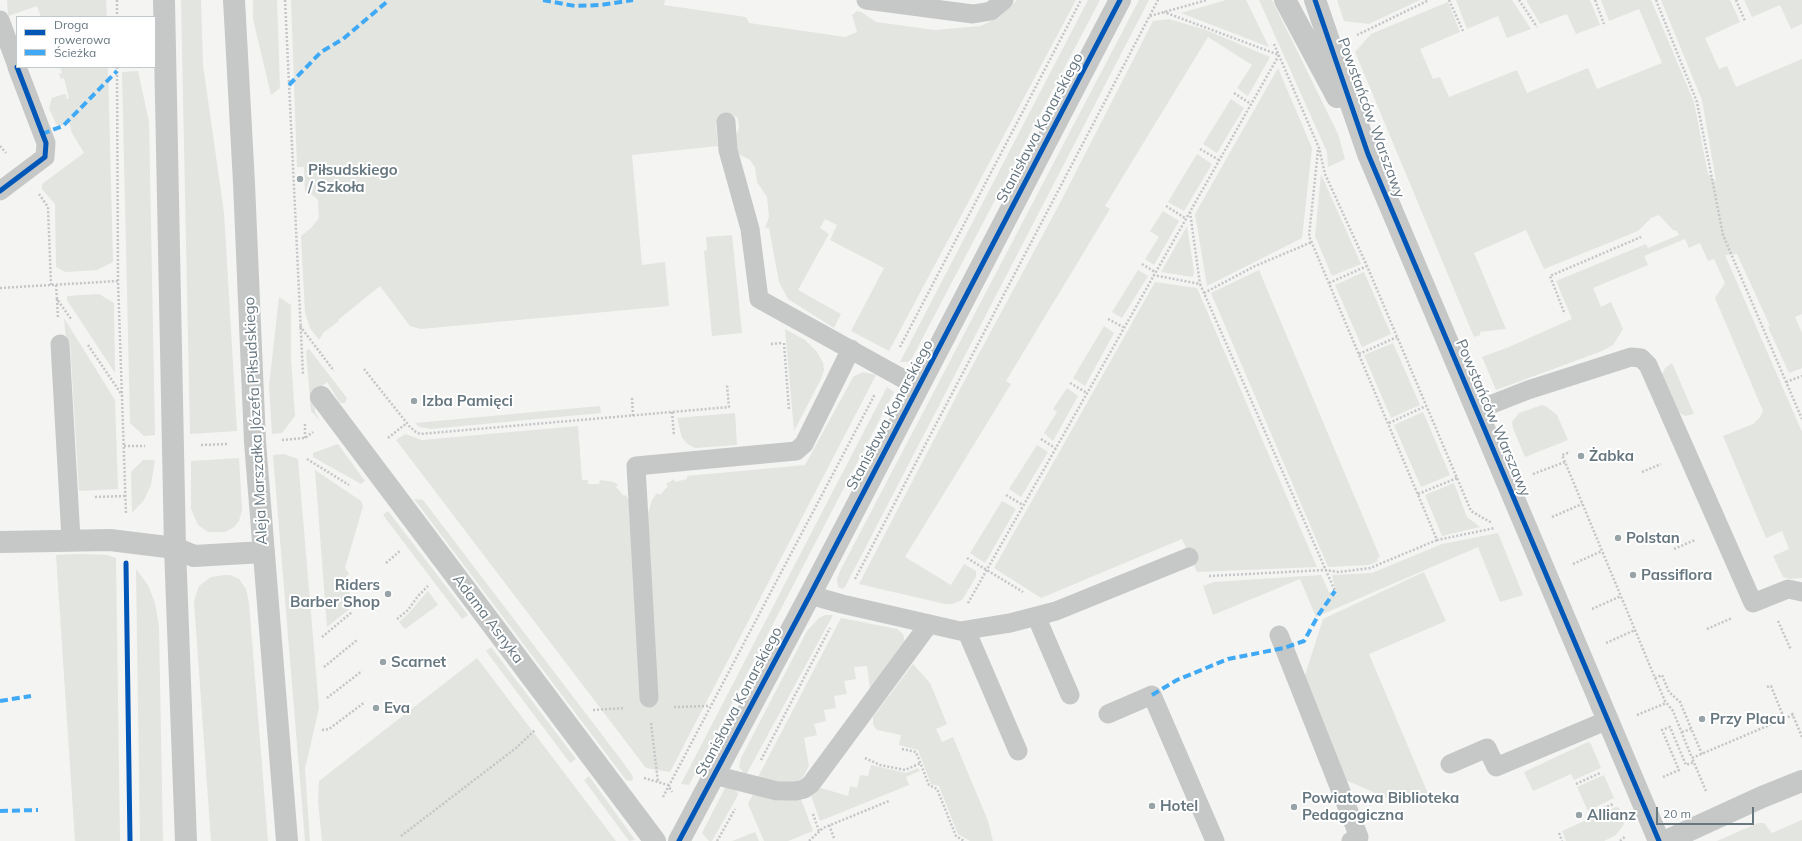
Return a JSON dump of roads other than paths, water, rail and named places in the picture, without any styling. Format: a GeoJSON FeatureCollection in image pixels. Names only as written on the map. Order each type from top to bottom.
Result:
{"type":"FeatureCollection","features":[{"type":"Feature","properties":{"kind":"street"},"geometry":{"type":"LineString","coordinates":[[164,0],[175,548],[186,841]]}},
{"type":"Feature","properties":{"kind":"street","name":"Aleja Marszałka Józefa Piłsudskiego"},"geometry":{"type":"LineString","coordinates":[[234,0],[244,183],[255,442],[287,841]]}},
{"type":"Feature","properties":{"kind":"street","name":"Stanisława Konarskiego"},"geometry":{"type":"LineString","coordinates":[[679,841],[810,595],[1120,0]]}},
{"type":"Feature","properties":{"kind":"street","name":"Powstańców Warszawy"},"geometry":{"type":"LineString","coordinates":[[1285,0],[1368,154]]}},
{"type":"Feature","properties":{"kind":"street","name":"Powstańców Warszawy"},"geometry":{"type":"LineString","coordinates":[[1315,0],[1368,154],[1659,841]]}},
{"type":"Feature","properties":{"kind":"street","name":"Adama Asnyka"},"geometry":{"type":"LineString","coordinates":[[321,397],[655,841]]}},
{"type":"Feature","properties":{"kind":"street"},"geometry":{"type":"LineString","coordinates":[[0,542],[71,539],[126,540],[175,548],[194,556],[264,552]]}},
{"type":"Feature","properties":{"kind":"street"},"geometry":{"type":"LineString","coordinates":[[1666,841],[1762,797],[1802,781]]}},
{"type":"Feature","properties":{"kind":"lane"},"geometry":{"type":"LineString","coordinates":[[866,0],[960,13],[982,14],[991,11],[1004,0]]}},
{"type":"Feature","properties":{"kind":"lane"},"geometry":{"type":"LineString","coordinates":[[922,8],[966,0]]}},
{"type":"Feature","properties":{"kind":"lane"},"geometry":{"type":"LineString","coordinates":[[0,20],[16,63]]}},
{"type":"Feature","properties":{"kind":"lane"},"geometry":{"type":"LineString","coordinates":[[0,191],[45,157],[46,143],[18,68]]}},
{"type":"Feature","properties":{"kind":"lane"},"geometry":{"type":"LineString","coordinates":[[726,122],[728,150],[750,229],[759,298],[918,387]]}},
{"type":"Feature","properties":{"kind":"lane"},"geometry":{"type":"LineString","coordinates":[[60,344],[71,539]]}},
{"type":"Feature","properties":{"kind":"lane"},"geometry":{"type":"LineString","coordinates":[[649,703],[636,466],[793,452],[804,444],[851,349]]}},
{"type":"Feature","properties":{"kind":"lane"},"geometry":{"type":"LineString","coordinates":[[1477,410],[1528,390],[1631,357],[1641,358],[1648,365],[1753,602],[1788,589],[1802,592]]}},
{"type":"Feature","properties":{"kind":"lane"},"geometry":{"type":"LineString","coordinates":[[810,595],[842,604],[960,631],[1010,623],[1056,611],[1189,557]]}},
{"type":"Feature","properties":{"kind":"lane"},"geometry":{"type":"LineString","coordinates":[[1036,616],[1070,695]]}},
{"type":"Feature","properties":{"kind":"lane"},"geometry":{"type":"LineString","coordinates":[[714,775],[777,791],[796,791],[804,789],[811,784],[840,746],[929,624]]}},
{"type":"Feature","properties":{"kind":"lane"},"geometry":{"type":"LineString","coordinates":[[966,630],[1018,751]]}},
{"type":"Feature","properties":{"kind":"lane"},"geometry":{"type":"LineString","coordinates":[[1279,635],[1359,837],[1351,841]]}},
{"type":"Feature","properties":{"kind":"lane"},"geometry":{"type":"LineString","coordinates":[[1108,714],[1152,695],[1215,841]]}},
{"type":"Feature","properties":{"kind":"lane"},"geometry":{"type":"LineString","coordinates":[[1450,764],[1487,748],[1496,767],[1608,720]]}},
{"type":"Feature","properties":{"kind":"place","name":"Piłsudskiego / Szkoła"},"geometry":{"type":"Point","coordinates":[300,179]}},
{"type":"Feature","properties":{"kind":"place","name":"Izba Pamięci"},"geometry":{"type":"Point","coordinates":[414,401]}},
{"type":"Feature","properties":{"kind":"place","name":"Żabka"},"geometry":{"type":"Point","coordinates":[1581,456]}},
{"type":"Feature","properties":{"kind":"place","name":"Polstan"},"geometry":{"type":"Point","coordinates":[1618,538]}},
{"type":"Feature","properties":{"kind":"place","name":"Passiflora"},"geometry":{"type":"Point","coordinates":[1633,575]}},
{"type":"Feature","properties":{"kind":"place","name":"Riders Barber Shop"},"geometry":{"type":"Point","coordinates":[388,594]}},
{"type":"Feature","properties":{"kind":"place","name":"Scarnet"},"geometry":{"type":"Point","coordinates":[383,662]}},
{"type":"Feature","properties":{"kind":"place","name":"Eva"},"geometry":{"type":"Point","coordinates":[376,708]}},
{"type":"Feature","properties":{"kind":"place","name":"Przy Placu"},"geometry":{"type":"Point","coordinates":[1702,719]}},
{"type":"Feature","properties":{"kind":"place","name":"Hotel"},"geometry":{"type":"Point","coordinates":[1152,806]}},
{"type":"Feature","properties":{"kind":"place","name":"Powiatowa Biblioteka Pedagogiczna"},"geometry":{"type":"Point","coordinates":[1294,807]}},
{"type":"Feature","properties":{"kind":"place","name":"Allianz"},"geometry":{"type":"Point","coordinates":[1579,815]}}]}
